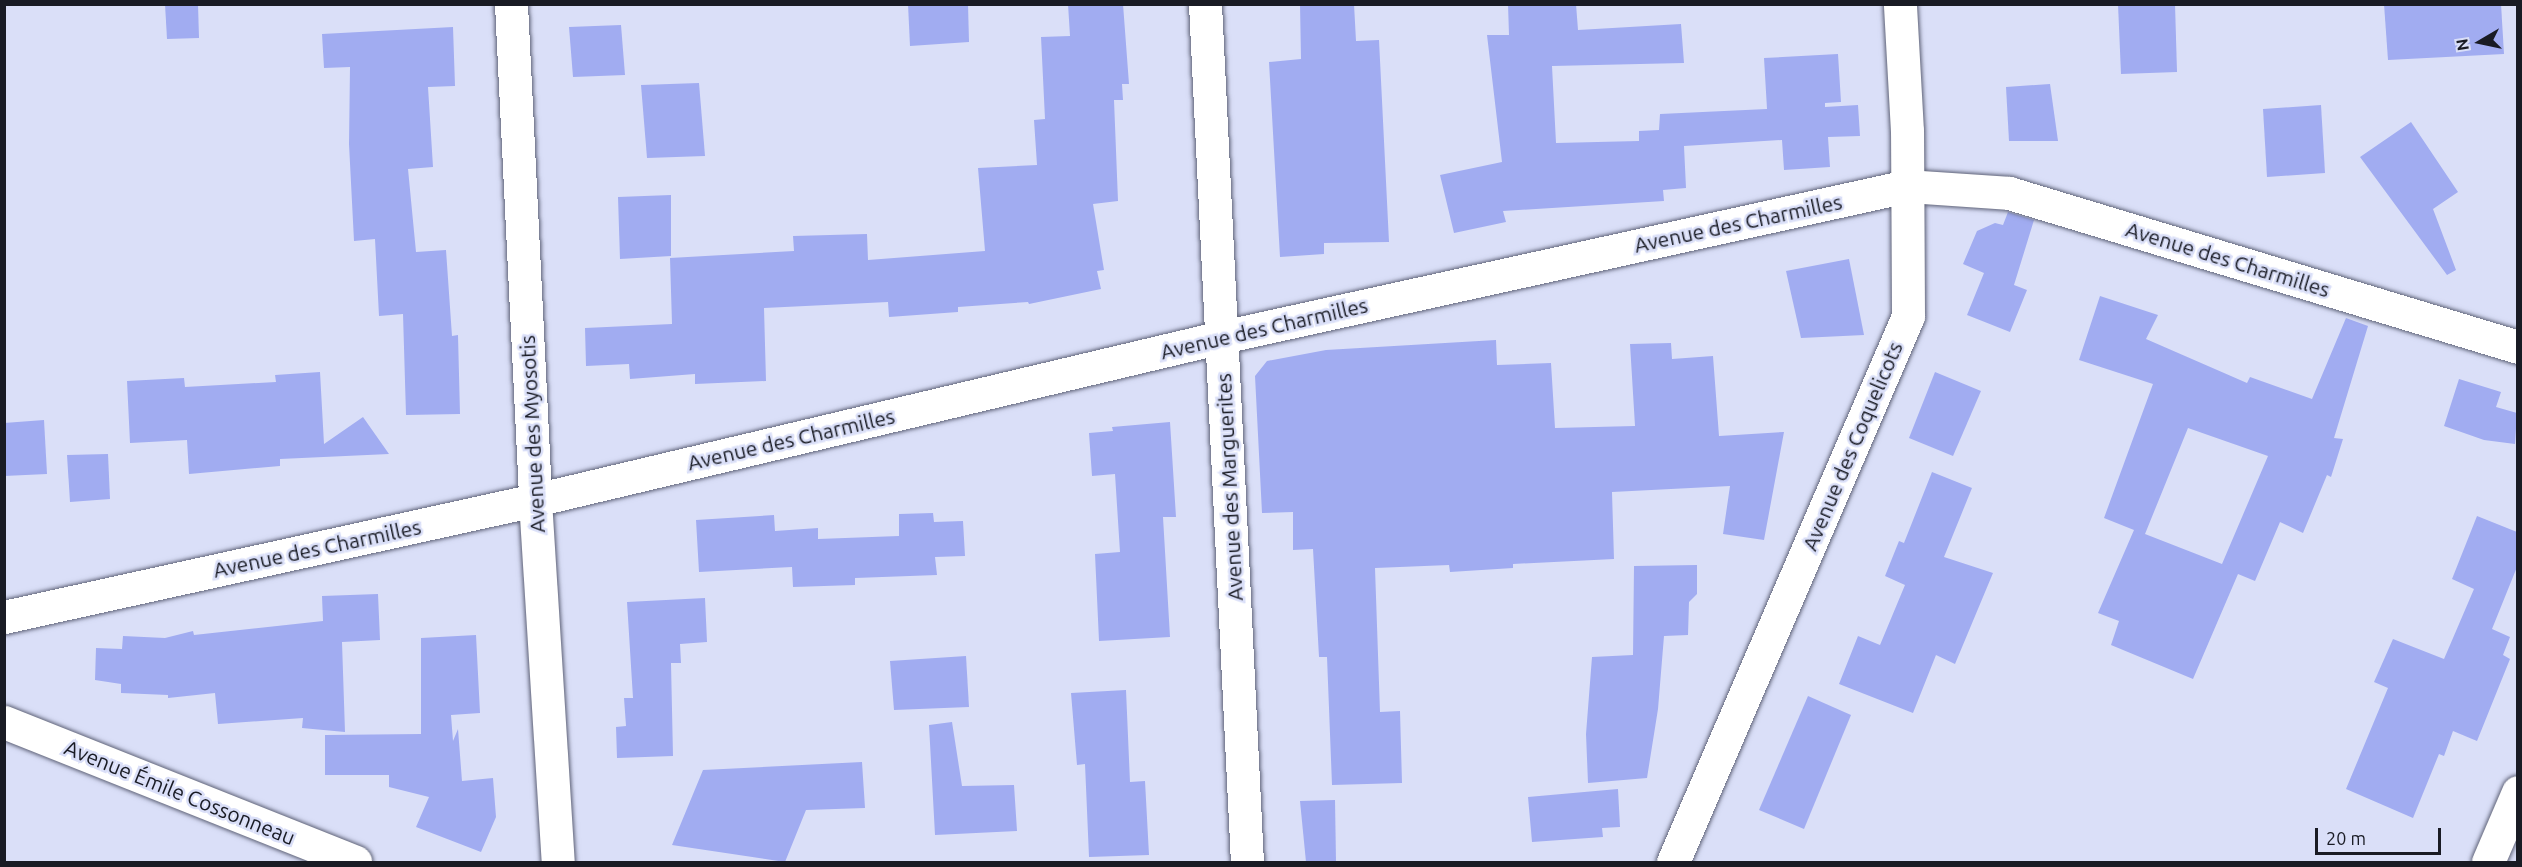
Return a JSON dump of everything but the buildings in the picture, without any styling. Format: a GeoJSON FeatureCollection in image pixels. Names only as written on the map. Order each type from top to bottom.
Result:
{"type":"FeatureCollection","features":[{"type":"Feature","properties":{"kind":"street","name":"Avenue des Myosotis"},"geometry":{"type":"LineString","coordinates":[[511,4],[535,500],[558,862]]}},
{"type":"Feature","properties":{"kind":"street","name":"Avenue des Marguerites"},"geometry":{"type":"LineString","coordinates":[[1205,4],[1247,862]]}},
{"type":"Feature","properties":{"kind":"street","name":"Avenue des Coquelicots"},"geometry":{"type":"LineString","coordinates":[[1673,862],[1908,316],[1907,186],[1900,4]]}},
{"type":"Feature","properties":{"kind":"street","name":"Avenue des Charmilles"},"geometry":{"type":"LineString","coordinates":[[4,617],[535,500],[1222,337],[1907,186],[2009,193],[2517,347]]}},
{"type":"Feature","properties":{"kind":"street","name":"Avenue Émile Cossonneau"},"geometry":{"type":"LineString","coordinates":[[4,722],[355,862]]}},
{"type":"Feature","properties":{"kind":"street"},"geometry":{"type":"LineString","coordinates":[[2488,862],[2517,792]]}}]}
